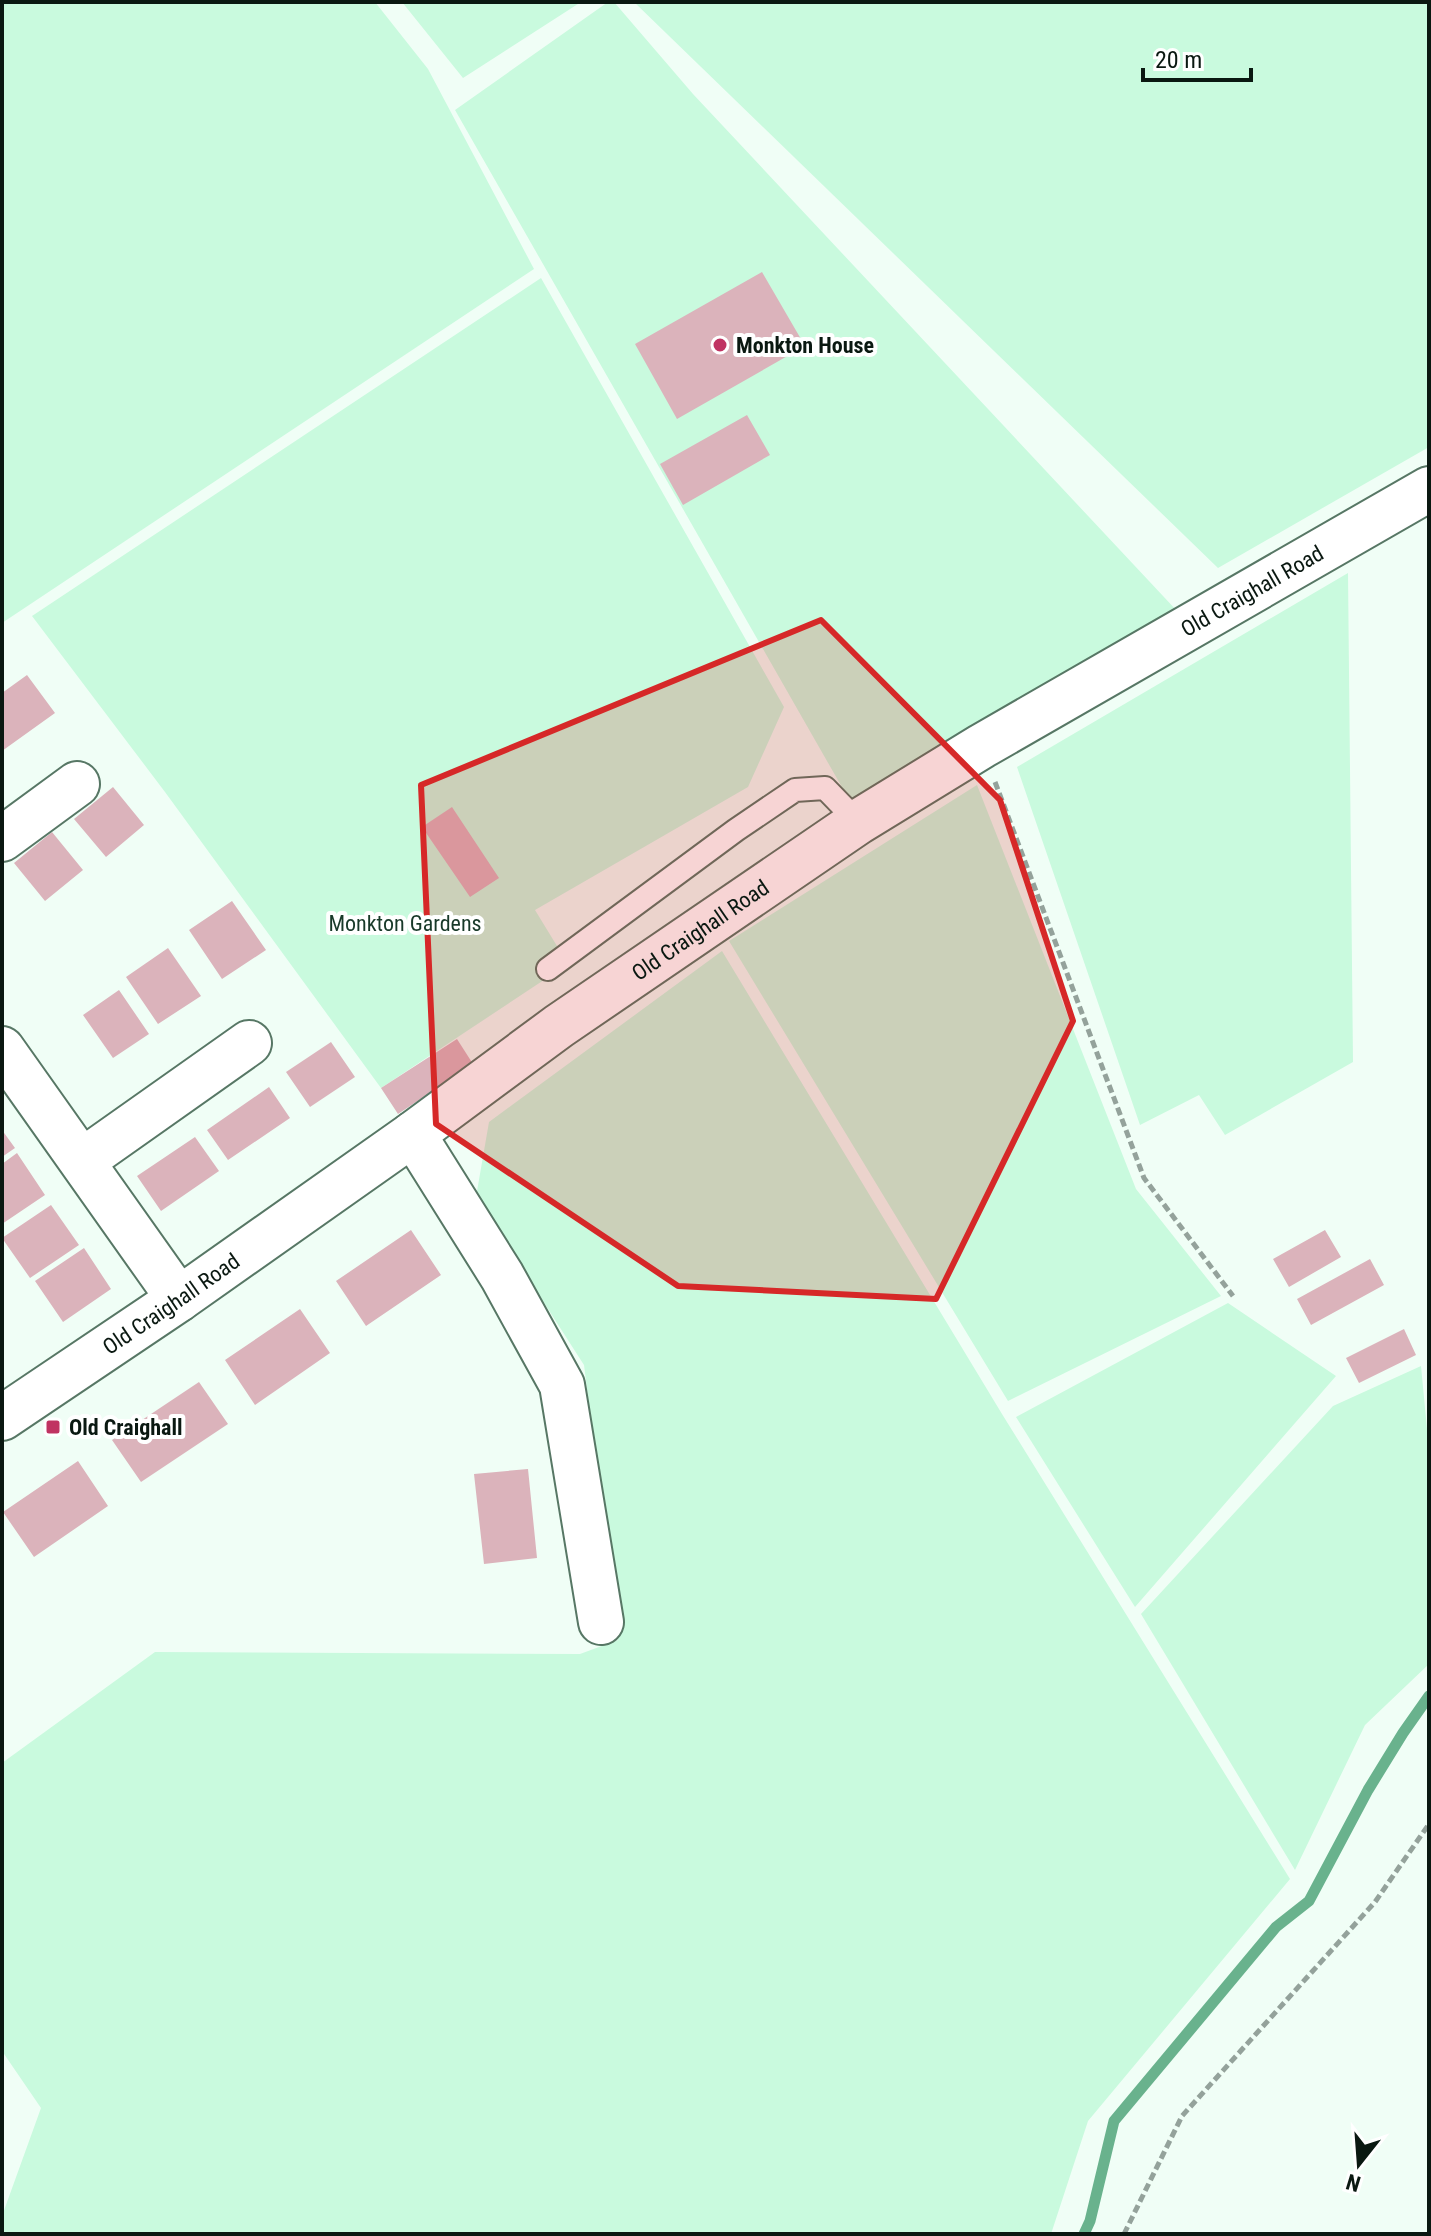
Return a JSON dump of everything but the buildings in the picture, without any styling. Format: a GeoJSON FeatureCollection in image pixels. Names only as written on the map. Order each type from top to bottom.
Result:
{"type":"FeatureCollection","features":[{"type":"Feature","properties":{"kind":"main road","name":"Old Craighall Road"},"geometry":{"type":"LineString","coordinates":[[2,1418],[179,1299],[413,1134],[559,1026],[858,822],[982,746],[1429,489]]}},
{"type":"Feature","properties":{"kind":"main road"},"geometry":{"type":"LineString","coordinates":[[2,839],[77,784]]}},
{"type":"Feature","properties":{"kind":"main road"},"geometry":{"type":"LineString","coordinates":[[82,1161],[249,1043]]}},
{"type":"Feature","properties":{"kind":"main road"},"geometry":{"type":"LineString","coordinates":[[2,1049],[179,1299]]}},
{"type":"Feature","properties":{"kind":"main road"},"geometry":{"type":"LineString","coordinates":[[413,1134],[502,1276],[562,1385],[601,1622]]}},
{"type":"Feature","properties":{"kind":"lane"},"geometry":{"type":"LineString","coordinates":[[548,969],[795,790],[825,788],[858,822]]}},
{"type":"Feature","properties":{"kind":"path"},"geometry":{"type":"LineString","coordinates":[[982,746],[1144,1178],[1233,1296]]}},
{"type":"Feature","properties":{"kind":"path"},"geometry":{"type":"LineString","coordinates":[[1124,2234],[1182,2116],[1375,1902],[1429,1824]]}},
{"type":"Feature","properties":{"kind":"highlighted area"},"geometry":{"type":"Polygon","coordinates":[[[821,620],[1000,800],[1073,1021],[936,1299],[678,1286],[436,1124],[421,785],[821,620]]]}},
{"type":"Feature","properties":{"kind":"green space"},"geometry":{"type":"Polygon","coordinates":[[[2,2],[375,2],[428,69],[534,269],[2,623],[2,2]]]}},
{"type":"Feature","properties":{"kind":"green space"},"geometry":{"type":"Polygon","coordinates":[[[402,2],[581,2],[463,78],[402,2]]]}},
{"type":"Feature","properties":{"kind":"green space"},"geometry":{"type":"Polygon","coordinates":[[[608,2],[614,2],[693,94],[1178,612],[851,803],[455,110],[608,2]]]}},
{"type":"Feature","properties":{"kind":"green space"},"geometry":{"type":"Polygon","coordinates":[[[634,2],[1429,2],[1429,447],[1218,568],[634,2]]]}},
{"type":"Feature","properties":{"kind":"green space","name":"Monkton Gardens"},"geometry":{"type":"Polygon","coordinates":[[[541,278],[784,707],[748,787],[535,910],[568,964],[381,1088],[32,616],[541,278]]]}},
{"type":"Feature","properties":{"kind":"green space"},"geometry":{"type":"Polygon","coordinates":[[[1348,573],[1353,1062],[1225,1135],[1199,1095],[1140,1125],[1017,767],[1348,573]]]}},
{"type":"Feature","properties":{"kind":"green space"},"geometry":{"type":"Polygon","coordinates":[[[977,785],[1136,1189],[1221,1296],[1008,1401],[729,941],[977,785]]]}},
{"type":"Feature","properties":{"kind":"green space"},"geometry":{"type":"Polygon","coordinates":[[[722,951],[1002,1414],[1290,1879],[1088,2121],[1051,2234],[2,2234],[2,2216],[41,2108],[2,2051],[2,1763],[155,1652],[580,1654],[618,1640],[584,1365],[476,1197],[489,1122],[722,951]]]}},
{"type":"Feature","properties":{"kind":"green space"},"geometry":{"type":"Polygon","coordinates":[[[1228,1303],[1336,1376],[1135,1607],[1016,1417],[1228,1303]]]}},
{"type":"Feature","properties":{"kind":"green space"},"geometry":{"type":"Polygon","coordinates":[[[1421,1366],[1429,1450],[1429,1664],[1365,1725],[1295,1870],[1141,1614],[1333,1406],[1421,1366]]]}},
{"type":"Feature","properties":{"kind":"waterway"},"geometry":{"type":"LineString","coordinates":[[1084,2234],[1090,2221],[1114,2121],[1276,1927],[1309,1901],[1368,1790],[1429,1696]]}},
{"type":"Feature","properties":{"kind":"place","name":"Monkton House"},"geometry":{"type":"Point","coordinates":[720,345]}},
{"type":"Feature","properties":{"kind":"place","name":"Old Craighall"},"geometry":{"type":"Point","coordinates":[53,1427]}}]}
